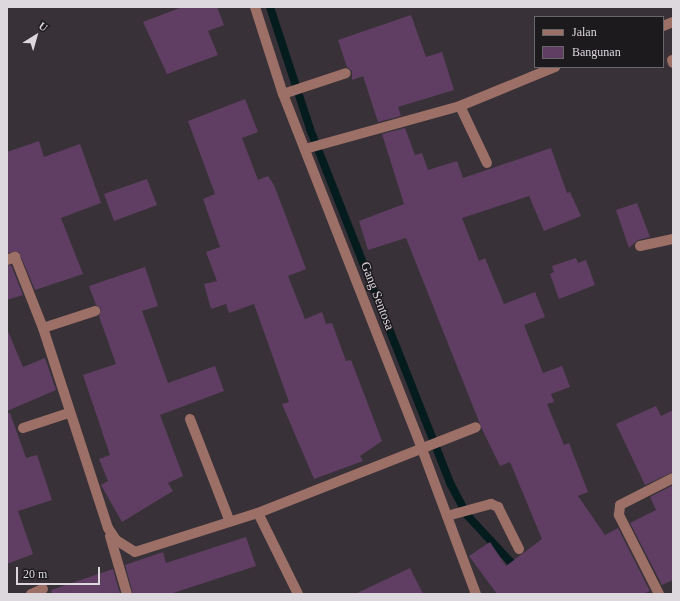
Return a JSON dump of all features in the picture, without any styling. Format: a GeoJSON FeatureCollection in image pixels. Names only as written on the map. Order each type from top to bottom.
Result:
{"type":"FeatureCollection","features":[{"type":"Feature","properties":{"kind":"street","name":"Gang Sentosa"},"geometry":{"type":"LineString","coordinates":[[255,7],[283,94],[313,146],[476,594]]}},
{"type":"Feature","properties":{"kind":"street"},"geometry":{"type":"LineString","coordinates":[[313,146],[460,106],[553,68]]}},
{"type":"Feature","properties":{"kind":"street"},"geometry":{"type":"LineString","coordinates":[[283,94],[346,73]]}},
{"type":"Feature","properties":{"kind":"street"},"geometry":{"type":"LineString","coordinates":[[460,106],[487,163]]}},
{"type":"Feature","properties":{"kind":"street"},"geometry":{"type":"LineString","coordinates":[[640,246],[673,239]]}},
{"type":"Feature","properties":{"kind":"street"},"geometry":{"type":"LineString","coordinates":[[7,260],[15,257],[43,328],[69,413],[108,528],[127,594]]}},
{"type":"Feature","properties":{"kind":"street"},"geometry":{"type":"LineString","coordinates":[[43,328],[95,311]]}},
{"type":"Feature","properties":{"kind":"street"},"geometry":{"type":"LineString","coordinates":[[23,428],[69,413]]}},
{"type":"Feature","properties":{"kind":"street"},"geometry":{"type":"LineString","coordinates":[[190,419],[230,522]]}},
{"type":"Feature","properties":{"kind":"street"},"geometry":{"type":"LineString","coordinates":[[108,528],[116,540],[135,552],[186,538],[258,513],[476,426]]}},
{"type":"Feature","properties":{"kind":"street"},"geometry":{"type":"LineString","coordinates":[[659,594],[619,515],[620,505],[673,478]]}},
{"type":"Feature","properties":{"kind":"street"},"geometry":{"type":"LineString","coordinates":[[447,516],[491,504],[498,507],[519,549]]}},
{"type":"Feature","properties":{"kind":"street"},"geometry":{"type":"LineString","coordinates":[[258,513],[298,594]]}},
{"type":"Feature","properties":{"kind":"street"},"geometry":{"type":"LineString","coordinates":[[31,594],[43,589]]}},
{"type":"Feature","properties":{"kind":"building"},"geometry":{"type":"Polygon","coordinates":[[[182,7],[217,7],[224,25],[208,31],[218,55],[167,74],[143,22],[182,7]]]}},
{"type":"Feature","properties":{"kind":"building"},"geometry":{"type":"Polygon","coordinates":[[[411,15],[426,57],[442,52],[454,90],[398,107],[401,116],[378,122],[363,76],[352,80],[352,71],[347,67],[338,40],[411,15]]]}},
{"type":"Feature","properties":{"kind":"building"},"geometry":{"type":"Polygon","coordinates":[[[245,99],[258,132],[242,138],[258,180],[268,176],[274,185],[306,269],[288,276],[305,319],[322,312],[326,324],[332,323],[346,361],[351,360],[382,441],[360,456],[363,461],[314,479],[282,404],[289,402],[254,304],[229,313],[226,304],[211,309],[204,284],[217,281],[206,252],[220,247],[203,199],[215,194],[188,121],[245,99]]]}},
{"type":"Feature","properties":{"kind":"building"},"geometry":{"type":"Polygon","coordinates":[[[405,128],[415,155],[422,153],[428,170],[457,161],[463,178],[551,148],[567,193],[570,192],[581,216],[544,231],[529,196],[462,218],[479,261],[485,258],[504,304],[535,292],[545,317],[524,325],[543,373],[562,366],[570,387],[551,394],[554,402],[547,404],[564,445],[569,443],[588,492],[578,496],[605,535],[618,528],[650,591],[643,594],[497,594],[469,556],[490,542],[506,566],[542,539],[510,462],[500,466],[482,429],[406,238],[368,250],[359,221],[404,204],[382,134],[405,128]]]}},
{"type":"Feature","properties":{"kind":"building"},"geometry":{"type":"Polygon","coordinates":[[[39,141],[44,157],[80,144],[101,203],[61,218],[83,274],[35,290],[19,252],[7,253],[7,152],[39,141]]]}},
{"type":"Feature","properties":{"kind":"building"},"geometry":{"type":"Polygon","coordinates":[[[147,179],[157,205],[114,221],[104,194],[147,179]]]}},
{"type":"Feature","properties":{"kind":"building"},"geometry":{"type":"Polygon","coordinates":[[[637,203],[650,237],[638,240],[629,248],[616,210],[637,203]]]}},
{"type":"Feature","properties":{"kind":"building"},"geometry":{"type":"Polygon","coordinates":[[[576,258],[578,263],[586,260],[595,285],[559,299],[550,274],[554,272],[552,266],[576,258]]]}},
{"type":"Feature","properties":{"kind":"building"},"geometry":{"type":"Polygon","coordinates":[[[11,265],[23,295],[7,300],[7,266],[11,265]]]}},
{"type":"Feature","properties":{"kind":"building"},"geometry":{"type":"Polygon","coordinates":[[[145,267],[158,306],[142,311],[168,383],[215,366],[224,391],[160,415],[183,476],[168,483],[173,491],[122,522],[101,485],[108,481],[99,459],[110,455],[83,375],[116,364],[99,316],[101,309],[96,305],[89,286],[145,267]]]}},
{"type":"Feature","properties":{"kind":"building"},"geometry":{"type":"Polygon","coordinates":[[[7,329],[23,367],[45,358],[56,390],[7,411],[7,329]]]}},
{"type":"Feature","properties":{"kind":"building"},"geometry":{"type":"Polygon","coordinates":[[[656,406],[661,416],[673,410],[673,472],[645,485],[616,424],[656,406]]]}},
{"type":"Feature","properties":{"kind":"building"},"geometry":{"type":"Polygon","coordinates":[[[7,413],[10,413],[26,458],[37,455],[52,500],[18,511],[33,554],[7,564],[7,413]]]}},
{"type":"Feature","properties":{"kind":"building"},"geometry":{"type":"Polygon","coordinates":[[[673,485],[673,580],[662,585],[630,523],[656,510],[650,497],[673,485]]]}},
{"type":"Feature","properties":{"kind":"building"},"geometry":{"type":"Polygon","coordinates":[[[246,537],[256,566],[170,594],[133,594],[125,565],[163,552],[166,563],[246,537]]]}},
{"type":"Feature","properties":{"kind":"building"},"geometry":{"type":"Polygon","coordinates":[[[410,568],[423,594],[355,594],[410,568]]]}},
{"type":"Feature","properties":{"kind":"building"},"geometry":{"type":"Polygon","coordinates":[[[113,569],[120,594],[52,594],[51,590],[113,569]]]}},
{"type":"Feature","properties":{"kind":"waterway"},"geometry":{"type":"LineString","coordinates":[[270,7],[310,129],[450,483],[467,515],[517,569]]}}]}
